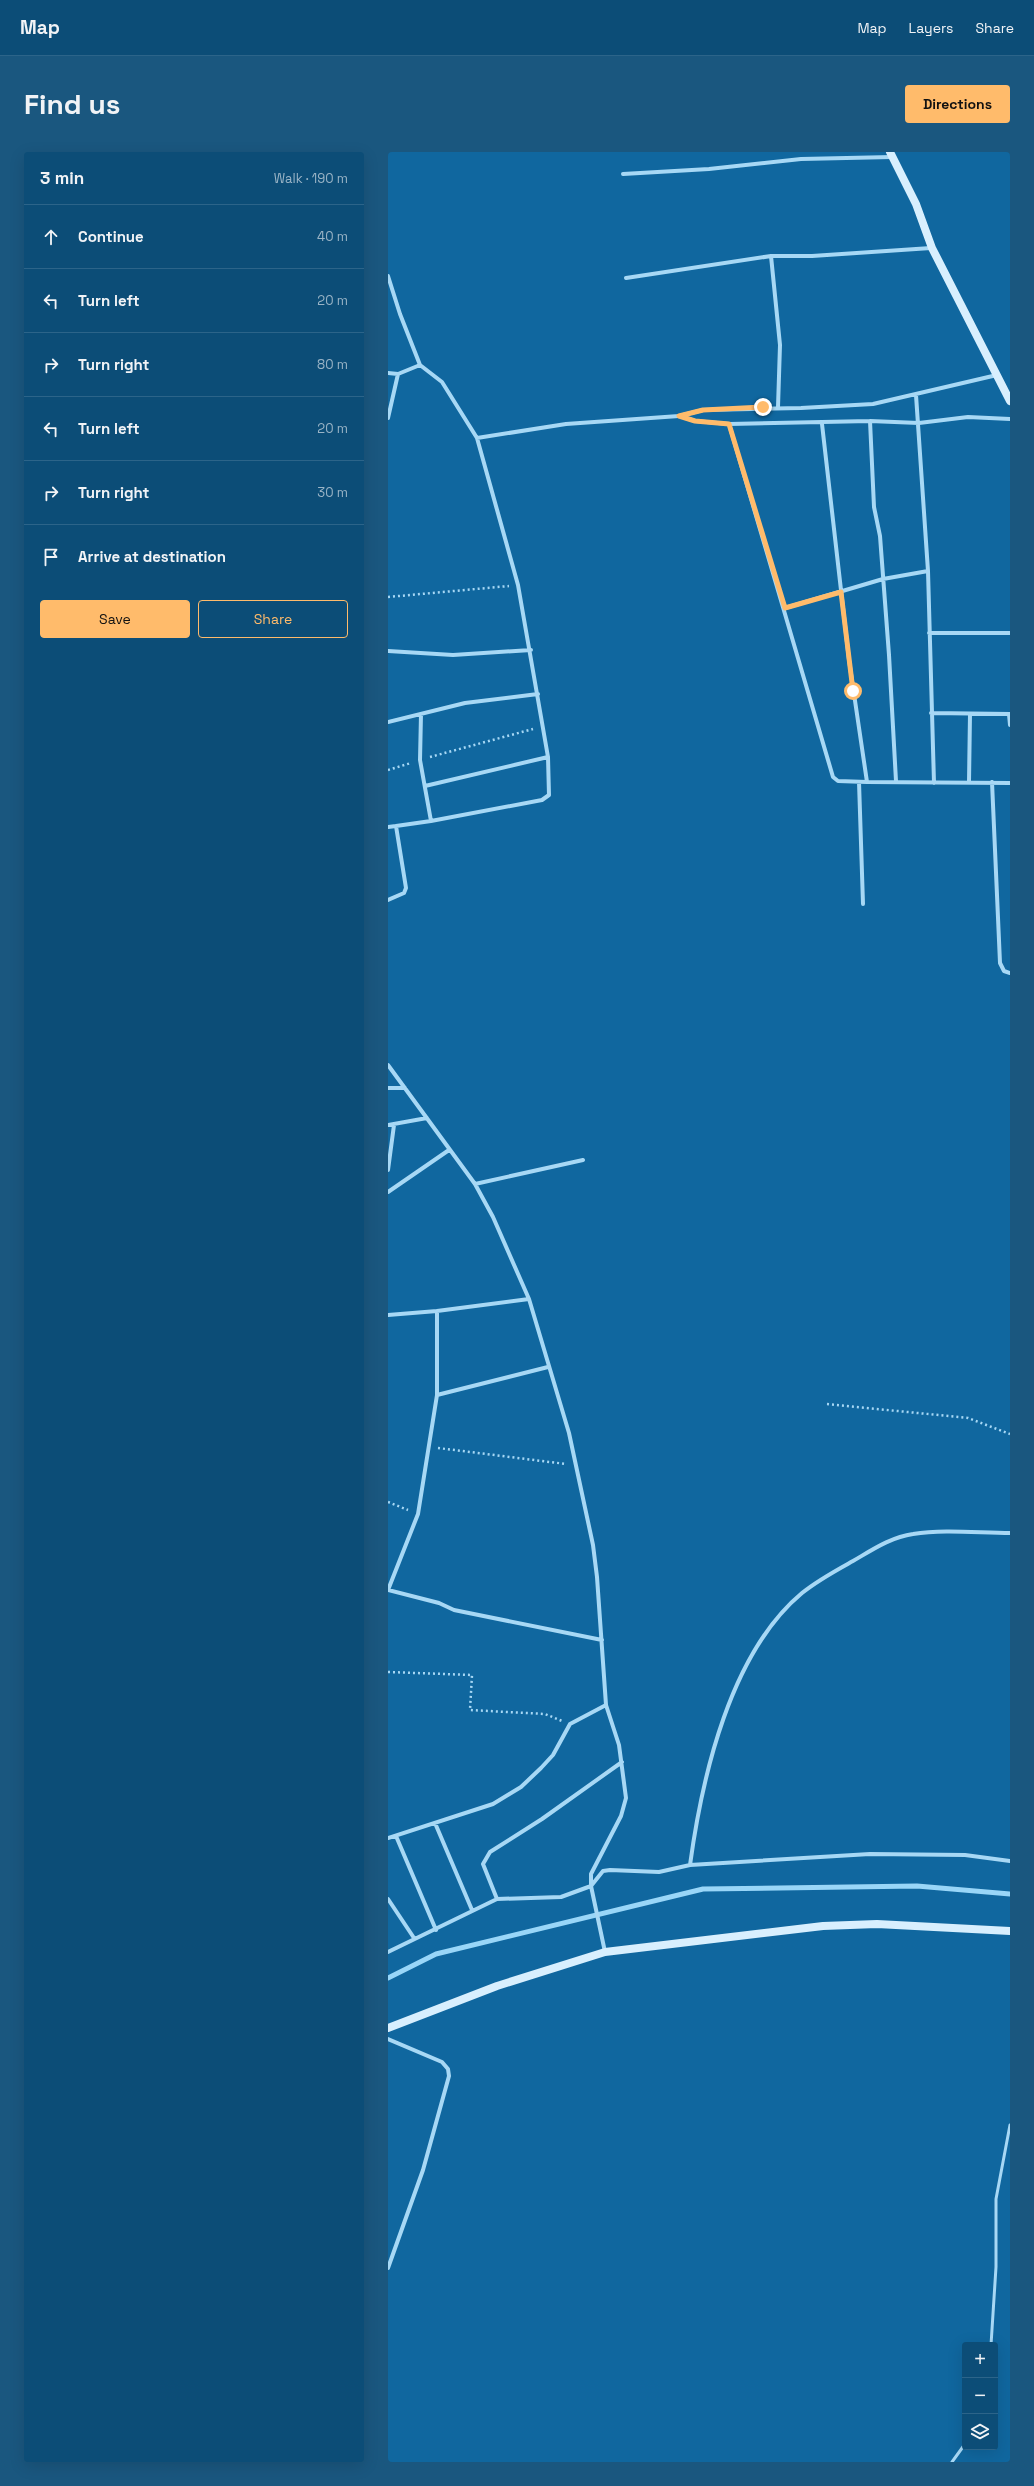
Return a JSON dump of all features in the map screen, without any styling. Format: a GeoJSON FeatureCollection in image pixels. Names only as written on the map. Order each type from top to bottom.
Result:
{"type":"FeatureCollection","features":[{"type":"Feature","properties":{"kind":"street"},"geometry":{"type":"LineString","coordinates":[[623,174],[709,169],[801,159],[891,154],[916,204],[932,248],[1010,401]]}},
{"type":"Feature","properties":{"kind":"street"},"geometry":{"type":"LineString","coordinates":[[626,278],[771,256],[812,256],[932,248]]}},
{"type":"Feature","properties":{"kind":"street"},"geometry":{"type":"LineString","coordinates":[[771,256],[780,345],[778,407]]}},
{"type":"Feature","properties":{"kind":"street"},"geometry":{"type":"LineString","coordinates":[[388,276],[400,314],[420,365],[442,382],[477,438],[518,585],[531,650],[548,757],[550,789],[549,795],[545,799],[431,821],[388,827]]}},
{"type":"Feature","properties":{"kind":"street"},"geometry":{"type":"LineString","coordinates":[[388,373],[398,374],[420,365]]}},
{"type":"Feature","properties":{"kind":"street"},"geometry":{"type":"LineString","coordinates":[[388,418],[398,374]]}},
{"type":"Feature","properties":{"kind":"street"},"geometry":{"type":"LineString","coordinates":[[477,438],[566,424],[679,416],[703,410],[778,407],[801,408],[873,404],[998,375]]}},
{"type":"Feature","properties":{"kind":"street"},"geometry":{"type":"LineString","coordinates":[[916,395],[928,570],[934,783]]}},
{"type":"Feature","properties":{"kind":"street"},"geometry":{"type":"LineString","coordinates":[[679,416],[695,421],[729,424],[822,424],[870,421],[919,424],[968,417],[1010,419]]}},
{"type":"Feature","properties":{"kind":"street"},"geometry":{"type":"LineString","coordinates":[[870,421],[874,507],[880,536],[896,781]]}},
{"type":"Feature","properties":{"kind":"street"},"geometry":{"type":"LineString","coordinates":[[729,424],[785,608],[830,771],[838,780],[859,782],[896,781],[934,783],[1010,783]]}},
{"type":"Feature","properties":{"kind":"street"},"geometry":{"type":"LineString","coordinates":[[822,424],[848,660],[867,782]]}},
{"type":"Feature","properties":{"kind":"street"},"geometry":{"type":"LineString","coordinates":[[785,608],[883,579],[928,570]]}},
{"type":"Feature","properties":{"kind":"street"},"geometry":{"type":"LineString","coordinates":[[929,633],[1010,633]]}},
{"type":"Feature","properties":{"kind":"street"},"geometry":{"type":"LineString","coordinates":[[388,651],[453,656],[531,650]]}},
{"type":"Feature","properties":{"kind":"street"},"geometry":{"type":"LineString","coordinates":[[388,722],[465,703],[538,694]]}},
{"type":"Feature","properties":{"kind":"street"},"geometry":{"type":"LineString","coordinates":[[931,713],[1010,714],[1010,725]]}},
{"type":"Feature","properties":{"kind":"street"},"geometry":{"type":"LineString","coordinates":[[420,714],[420,760],[431,821]]}},
{"type":"Feature","properties":{"kind":"street"},"geometry":{"type":"LineString","coordinates":[[969,782],[970,714]]}},
{"type":"Feature","properties":{"kind":"street"},"geometry":{"type":"LineString","coordinates":[[425,786],[548,757]]}},
{"type":"Feature","properties":{"kind":"street"},"geometry":{"type":"LineString","coordinates":[[859,782],[863,904]]}},
{"type":"Feature","properties":{"kind":"street"},"geometry":{"type":"LineString","coordinates":[[992,782],[1000,963],[1004,970],[1010,973]]}},
{"type":"Feature","properties":{"kind":"street"},"geometry":{"type":"LineString","coordinates":[[388,900],[400,896],[406,888],[396,826]]}},
{"type":"Feature","properties":{"kind":"street"},"geometry":{"type":"LineString","coordinates":[[388,1065],[475,1184],[493,1217],[529,1300],[548,1367],[558,1394],[576,1465],[584,1498],[598,1577],[606,1705],[625,1778],[625,1806],[594,1864],[591,1874],[593,1898],[605,1952]]}},
{"type":"Feature","properties":{"kind":"street"},"geometry":{"type":"LineString","coordinates":[[388,1088],[405,1088]]}},
{"type":"Feature","properties":{"kind":"street"},"geometry":{"type":"LineString","coordinates":[[388,1125],[427,1118]]}},
{"type":"Feature","properties":{"kind":"street"},"geometry":{"type":"LineString","coordinates":[[388,1170],[394,1125]]}},
{"type":"Feature","properties":{"kind":"street"},"geometry":{"type":"LineString","coordinates":[[388,1192],[449,1150]]}},
{"type":"Feature","properties":{"kind":"street"},"geometry":{"type":"LineString","coordinates":[[475,1184],[583,1160]]}},
{"type":"Feature","properties":{"kind":"street"},"geometry":{"type":"LineString","coordinates":[[388,1316],[529,1300]]}},
{"type":"Feature","properties":{"kind":"street"},"geometry":{"type":"LineString","coordinates":[[437,1311],[437,1395],[427,1446],[418,1514],[388,1590],[439,1603],[454,1610],[602,1640]]}},
{"type":"Feature","properties":{"kind":"street"},"geometry":{"type":"LineString","coordinates":[[437,1395],[548,1367]]}},
{"type":"Feature","properties":{"kind":"street"},"geometry":{"type":"LineString","coordinates":[[690,1865],[697,1817],[709,1762],[733,1697],[764,1636],[801,1594],[824,1577],[886,1541],[913,1534],[1010,1533]]}},
{"type":"Feature","properties":{"kind":"street"},"geometry":{"type":"LineString","coordinates":[[388,1838],[493,1804],[521,1787],[553,1755],[570,1724],[606,1705]]}},
{"type":"Feature","properties":{"kind":"street"},"geometry":{"type":"LineString","coordinates":[[497,1899],[483,1864],[490,1852],[542,1819],[622,1762]]}},
{"type":"Feature","properties":{"kind":"street"},"geometry":{"type":"LineString","coordinates":[[435,1823],[472,1910]]}},
{"type":"Feature","properties":{"kind":"street"},"geometry":{"type":"LineString","coordinates":[[396,1836],[436,1930]]}},
{"type":"Feature","properties":{"kind":"street"},"geometry":{"type":"LineString","coordinates":[[388,1952],[414,1938],[436,1930],[472,1910],[497,1899],[561,1897],[591,1886],[603,1872],[610,1870],[652,1872],[690,1865],[870,1854],[965,1855],[1010,1861]]}},
{"type":"Feature","properties":{"kind":"street"},"geometry":{"type":"LineString","coordinates":[[388,1899],[414,1938]]}},
{"type":"Feature","properties":{"kind":"street"},"geometry":{"type":"LineString","coordinates":[[388,2028],[497,1986],[605,1952],[823,1926],[877,1924],[1010,1931]]}},
{"type":"Feature","properties":{"kind":"street"},"geometry":{"type":"LineString","coordinates":[[388,2039],[442,2062],[448,2069],[449,2076],[423,2170],[388,2268]]}},
{"type":"Feature","properties":{"kind":"lane"},"geometry":{"type":"LineString","coordinates":[[991,2342],[996,2267],[996,2199],[1010,2125]]}},
{"type":"Feature","properties":{"kind":"lane"},"geometry":{"type":"LineString","coordinates":[[952,2462],[962,2448]]}},
{"type":"Feature","properties":{"kind":"path"},"geometry":{"type":"LineString","coordinates":[[388,597],[518,585]]}},
{"type":"Feature","properties":{"kind":"path"},"geometry":{"type":"LineString","coordinates":[[388,770],[543,726]]}},
{"type":"Feature","properties":{"kind":"path"},"geometry":{"type":"LineString","coordinates":[[827,1404],[968,1418],[1010,1434]]}},
{"type":"Feature","properties":{"kind":"path"},"geometry":{"type":"LineString","coordinates":[[427,1446],[576,1465]]}},
{"type":"Feature","properties":{"kind":"path"},"geometry":{"type":"LineString","coordinates":[[388,1502],[418,1514]]}},
{"type":"Feature","properties":{"kind":"path"},"geometry":{"type":"LineString","coordinates":[[388,1672],[472,1675],[470,1710],[545,1714],[570,1724]]}},
{"type":"Feature","properties":{"kind":"waterway"},"geometry":{"type":"LineString","coordinates":[[388,1978],[436,1954],[703,1889],[917,1886],[1010,1894]]}},
{"type":"Feature","properties":{"kind":"route"},"geometry":{"type":"LineString","coordinates":[[763,407],[703,410],[679,416],[695,421],[729,424],[749,494],[785,608],[841,592],[848,660],[853,691]]}}]}
